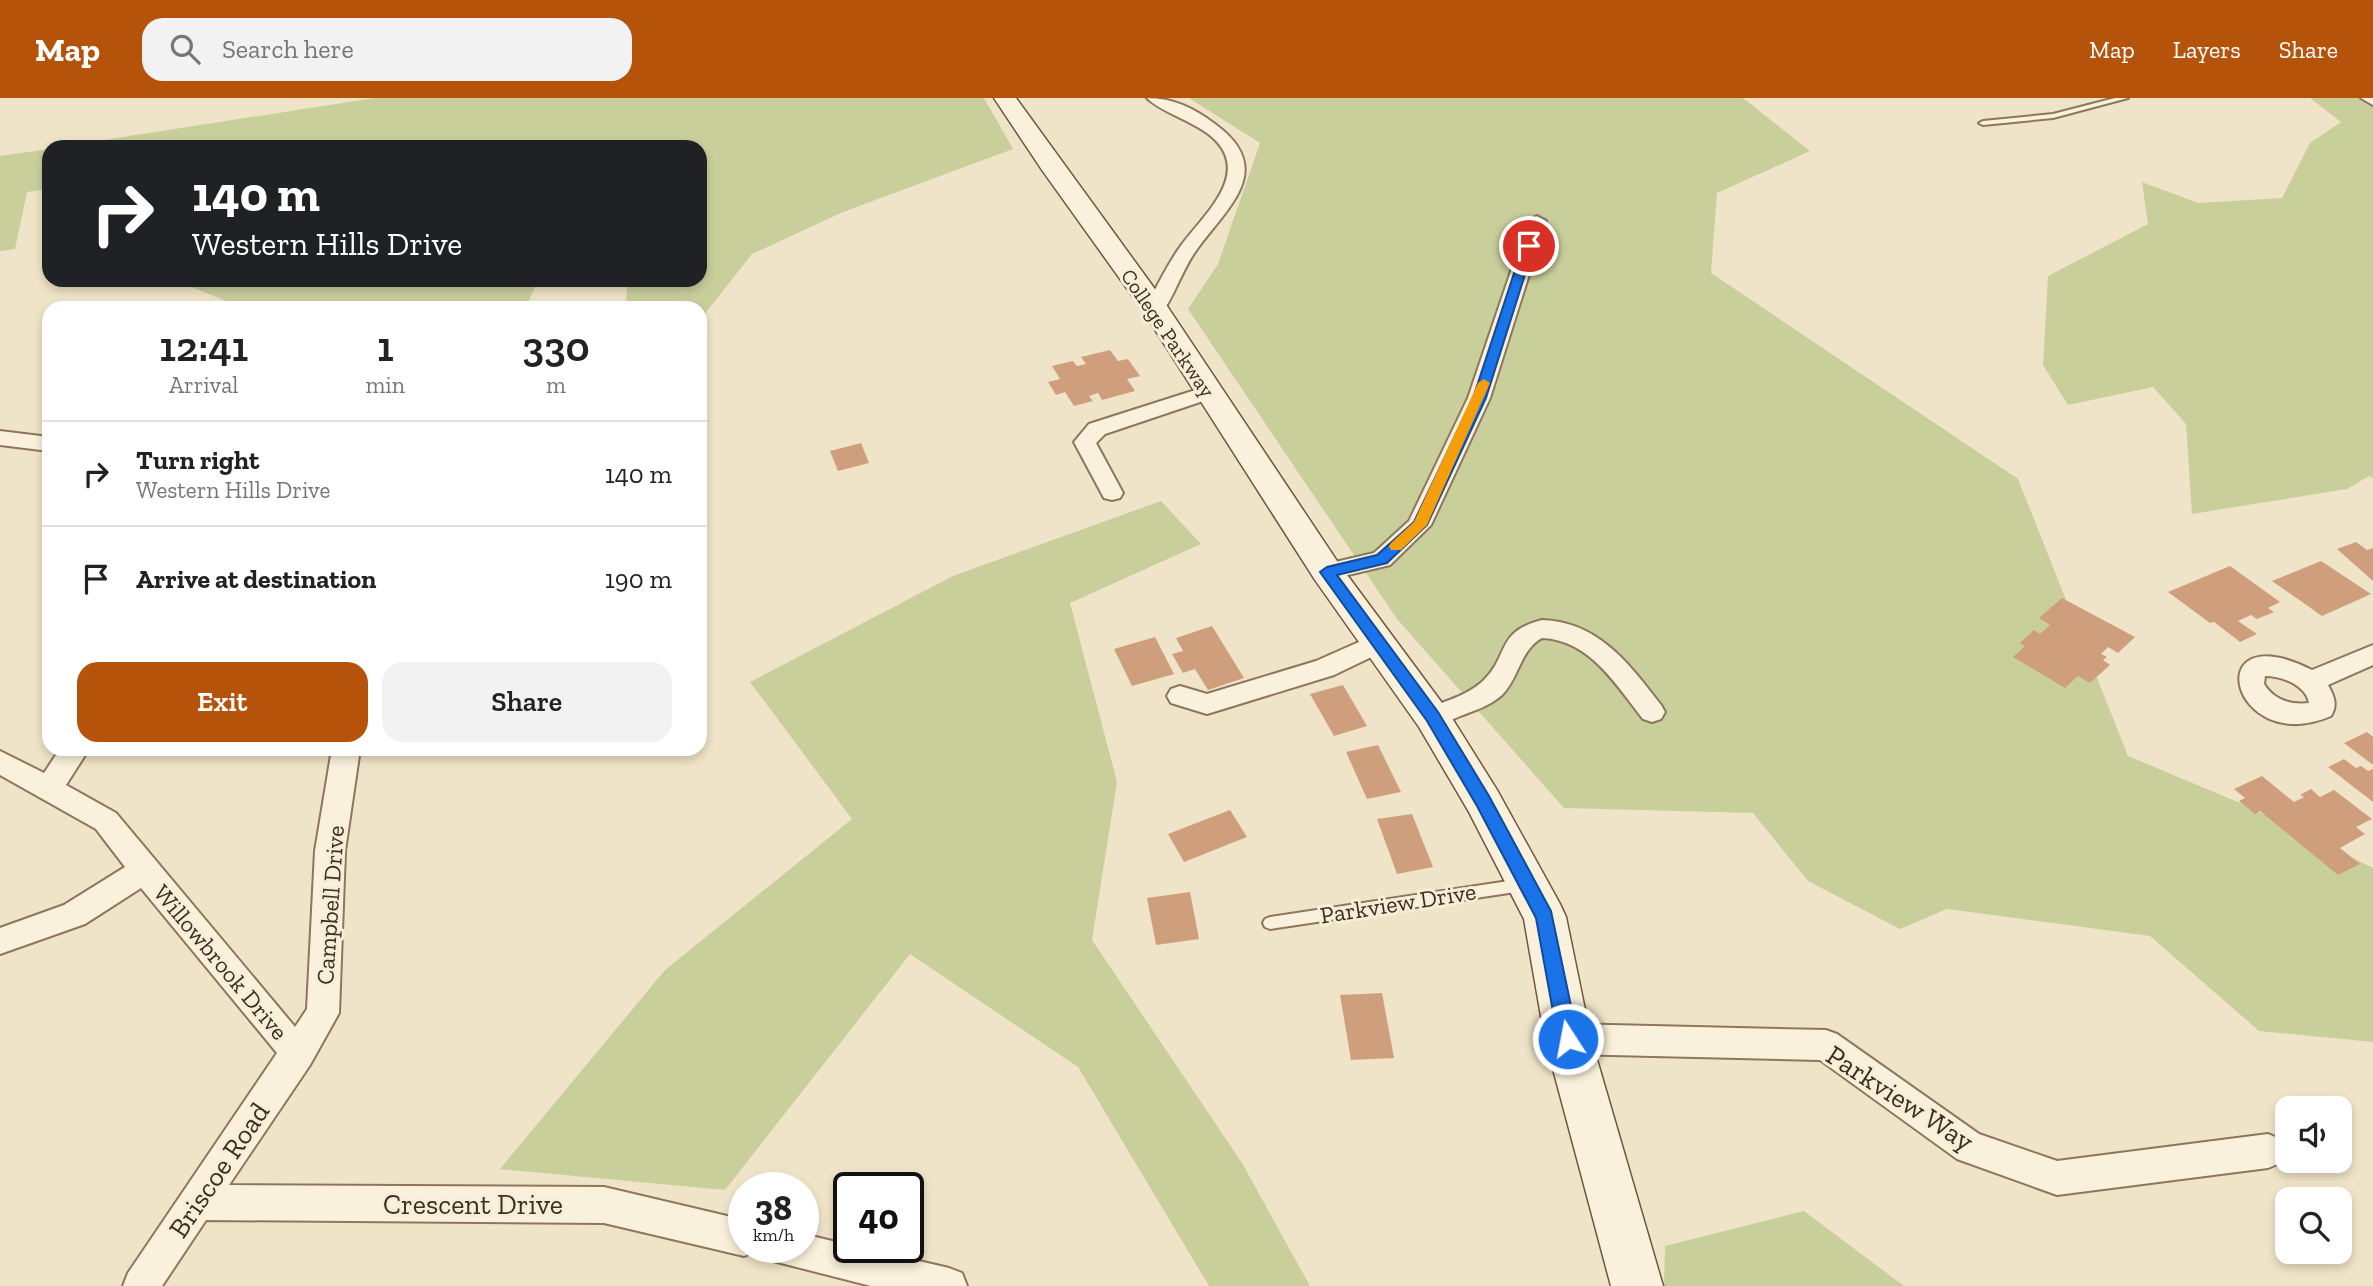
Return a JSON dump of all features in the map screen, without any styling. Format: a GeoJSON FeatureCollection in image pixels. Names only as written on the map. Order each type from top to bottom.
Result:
{"type":"FeatureCollection","features":[{"type":"Feature","properties":{"kind":"street","name":"College Parkway"},"geometry":{"type":"LineString","coordinates":[[1005,98],[1154,309],[1327,572]]}},
{"type":"Feature","properties":{"kind":"street"},"geometry":{"type":"LineString","coordinates":[[1154,309],[1190,247],[1229,197],[1239,168],[1232,149],[1212,128],[1155,98]]}},
{"type":"Feature","properties":{"kind":"street"},"geometry":{"type":"LineString","coordinates":[[1537,221],[1479,398],[1419,525],[1382,559],[1327,572],[1432,716],[1483,801],[1545,917],[1568,1039],[1637,1286]]}},
{"type":"Feature","properties":{"kind":"street"},"geometry":{"type":"LineString","coordinates":[[1112,493],[1085,442],[1097,429],[1208,392]]}},
{"type":"Feature","properties":{"kind":"street"},"geometry":{"type":"LineString","coordinates":[[0,438],[42,443]]}},
{"type":"Feature","properties":{"kind":"street"},"geometry":{"type":"LineString","coordinates":[[1432,716],[1488,692],[1500,678],[1522,638],[1535,631],[1550,630],[1569,633],[1608,657],[1651,712]]}},
{"type":"Feature","properties":{"kind":"street"},"geometry":{"type":"LineString","coordinates":[[1180,695],[1207,704],[1325,668],[1377,643]]}},
{"type":"Feature","properties":{"kind":"street"},"geometry":{"type":"LineString","coordinates":[[2311,682],[2373,654]]}},
{"type":"Feature","properties":{"kind":"street"},"geometry":{"type":"LineString","coordinates":[[48,789],[70,756]]}},
{"type":"Feature","properties":{"kind":"street","name":"Campbell Drive"},"geometry":{"type":"LineString","coordinates":[[298,1054],[323,1013],[330,851],[345,756]]}},
{"type":"Feature","properties":{"kind":"street","name":"Willowbrook Drive"},"geometry":{"type":"LineString","coordinates":[[0,762],[106,821],[298,1054]]}},
{"type":"Feature","properties":{"kind":"street","name":"Willowbrook Drive"},"geometry":{"type":"LineString","coordinates":[[0,941],[74,915],[144,870]]}},
{"type":"Feature","properties":{"kind":"street","name":"Parkview Way"},"geometry":{"type":"LineString","coordinates":[[1568,1039],[1826,1045],[1969,1147],[2057,1178],[2268,1152]]}},
{"type":"Feature","properties":{"kind":"street","name":"Briscoe Road"},"geometry":{"type":"LineString","coordinates":[[141,1286],[298,1054]]}},
{"type":"Feature","properties":{"kind":"street","name":"Crescent Drive"},"geometry":{"type":"LineString","coordinates":[[197,1202],[604,1205],[728,1234]]}},
{"type":"Feature","properties":{"kind":"street"},"geometry":{"type":"LineString","coordinates":[[819,1256],[949,1286]]}},
{"type":"Feature","properties":{"kind":"lane"},"geometry":{"type":"LineString","coordinates":[[1983,123],[2053,116],[2124,98]]}},
{"type":"Feature","properties":{"kind":"lane","name":"Parkview Drive"},"geometry":{"type":"LineString","coordinates":[[1270,923],[1525,884]]}},
{"type":"Feature","properties":{"kind":"green space"},"geometry":{"type":"Polygon","coordinates":[[[374,98],[984,98],[1013,149],[843,212],[752,254],[707,311],[707,301],[626,301],[627,287],[707,287],[707,140],[104,140],[374,98]]]}},
{"type":"Feature","properties":{"kind":"green space"},"geometry":{"type":"Polygon","coordinates":[[[1189,98],[1743,98],[1810,151],[1717,193],[1711,273],[2018,479],[2128,756],[2245,805],[2373,868],[2373,1042],[2259,1031],[2150,936],[1947,909],[1900,929],[1808,881],[1753,813],[1564,808],[1397,619],[1188,309],[1218,264],[1260,143],[1189,98]]]}},
{"type":"Feature","properties":{"kind":"green space"},"geometry":{"type":"Polygon","coordinates":[[[2310,98],[2373,98],[2373,478],[2369,476],[2347,489],[2192,514],[2186,424],[2153,387],[2068,405],[2043,365],[2048,276],[2148,224],[2142,182],[2198,203],[2282,198],[2310,143],[2341,122],[2310,98]]]}},
{"type":"Feature","properties":{"kind":"green space"},"geometry":{"type":"Polygon","coordinates":[[[42,150],[42,190],[27,192],[15,249],[0,251],[0,156],[42,150]]]}},
{"type":"Feature","properties":{"kind":"green space"},"geometry":{"type":"Polygon","coordinates":[[[192,287],[535,287],[529,301],[226,301],[192,287]]]}},
{"type":"Feature","properties":{"kind":"green space"},"geometry":{"type":"Polygon","coordinates":[[[1161,501],[1201,544],[1070,603],[1117,782],[1092,940],[1242,1163],[1310,1286],[1209,1286],[1078,1067],[910,954],[739,1172],[728,1172],[728,1186],[725,1190],[500,1169],[665,970],[852,819],[750,682],[953,576],[1161,501]]]}},
{"type":"Feature","properties":{"kind":"green space"},"geometry":{"type":"Polygon","coordinates":[[[1804,1211],[1904,1286],[1664,1286],[1665,1246],[1804,1211]]]}},
{"type":"Feature","properties":{"kind":"building"},"geometry":{"type":"Polygon","coordinates":[[[1110,350],[1118,361],[1128,359],[1140,376],[1127,379],[1135,391],[1102,400],[1098,393],[1089,396],[1093,401],[1074,406],[1065,392],[1056,395],[1048,382],[1060,379],[1052,366],[1073,361],[1077,366],[1086,364],[1081,357],[1110,350]]]}},
{"type":"Feature","properties":{"kind":"building"},"geometry":{"type":"Polygon","coordinates":[[[861,443],[869,463],[838,471],[830,451],[861,443]]]}},
{"type":"Feature","properties":{"kind":"building"},"geometry":{"type":"Polygon","coordinates":[[[2356,542],[2367,550],[2373,548],[2373,581],[2337,549],[2356,542]]]}},
{"type":"Feature","properties":{"kind":"building"},"geometry":{"type":"Polygon","coordinates":[[[2321,561],[2371,594],[2322,616],[2272,581],[2321,561]]]}},
{"type":"Feature","properties":{"kind":"building"},"geometry":{"type":"Polygon","coordinates":[[[2230,566],[2280,602],[2268,608],[2274,612],[2257,619],[2251,615],[2238,621],[2257,634],[2240,642],[2168,592],[2230,566]]]}},
{"type":"Feature","properties":{"kind":"building"},"geometry":{"type":"Polygon","coordinates":[[[2062,598],[2135,637],[2118,653],[2108,647],[2101,654],[2107,657],[2103,660],[2110,665],[2090,683],[2078,676],[2065,688],[2013,657],[2025,646],[2020,643],[2034,630],[2040,634],[2050,625],[2039,618],[2062,598]]]}},
{"type":"Feature","properties":{"kind":"building"},"geometry":{"type":"Polygon","coordinates":[[[1212,626],[1244,678],[1208,690],[1195,669],[1183,673],[1172,654],[1183,651],[1176,638],[1212,626]]]}},
{"type":"Feature","properties":{"kind":"building"},"geometry":{"type":"Polygon","coordinates":[[[1155,637],[1174,674],[1132,686],[1114,649],[1155,637]]]}},
{"type":"Feature","properties":{"kind":"building"},"geometry":{"type":"Polygon","coordinates":[[[1343,685],[1367,726],[1334,736],[1310,694],[1343,685]]]}},
{"type":"Feature","properties":{"kind":"building"},"geometry":{"type":"Polygon","coordinates":[[[2367,732],[2373,737],[2373,765],[2344,743],[2367,732]]]}},
{"type":"Feature","properties":{"kind":"building"},"geometry":{"type":"Polygon","coordinates":[[[1378,745],[1401,792],[1367,799],[1346,752],[1378,745]]]}},
{"type":"Feature","properties":{"kind":"building"},"geometry":{"type":"Polygon","coordinates":[[[2344,759],[2356,768],[2361,766],[2368,771],[2373,769],[2373,802],[2328,767],[2344,759]]]}},
{"type":"Feature","properties":{"kind":"building"},"geometry":{"type":"Polygon","coordinates":[[[2262,776],[2294,802],[2304,797],[2300,795],[2311,789],[2320,797],[2334,790],[2372,819],[2356,827],[2365,834],[2340,848],[2360,864],[2338,875],[2260,811],[2255,814],[2239,801],[2245,798],[2234,789],[2262,776]]]}},
{"type":"Feature","properties":{"kind":"building"},"geometry":{"type":"Polygon","coordinates":[[[1230,810],[1247,837],[1184,862],[1168,834],[1230,810]]]}},
{"type":"Feature","properties":{"kind":"building"},"geometry":{"type":"Polygon","coordinates":[[[1412,814],[1433,867],[1397,874],[1377,819],[1412,814]]]}},
{"type":"Feature","properties":{"kind":"building"},"geometry":{"type":"Polygon","coordinates":[[[1190,892],[1199,939],[1156,945],[1147,898],[1190,892]]]}},
{"type":"Feature","properties":{"kind":"building"},"geometry":{"type":"Polygon","coordinates":[[[1382,993],[1394,1058],[1351,1060],[1340,995],[1382,993]]]}},
{"type":"Feature","properties":{"kind":"slow traffic"},"geometry":{"type":"LineString","coordinates":[[1396,546],[1419,525],[1484,383]]}},
{"type":"Feature","properties":{"kind":"route"},"geometry":{"type":"LineString","coordinates":[[1529,246],[1479,398],[1419,525],[1382,559],[1327,572],[1432,716],[1483,801],[1545,917],[1568,1039]]}}]}
